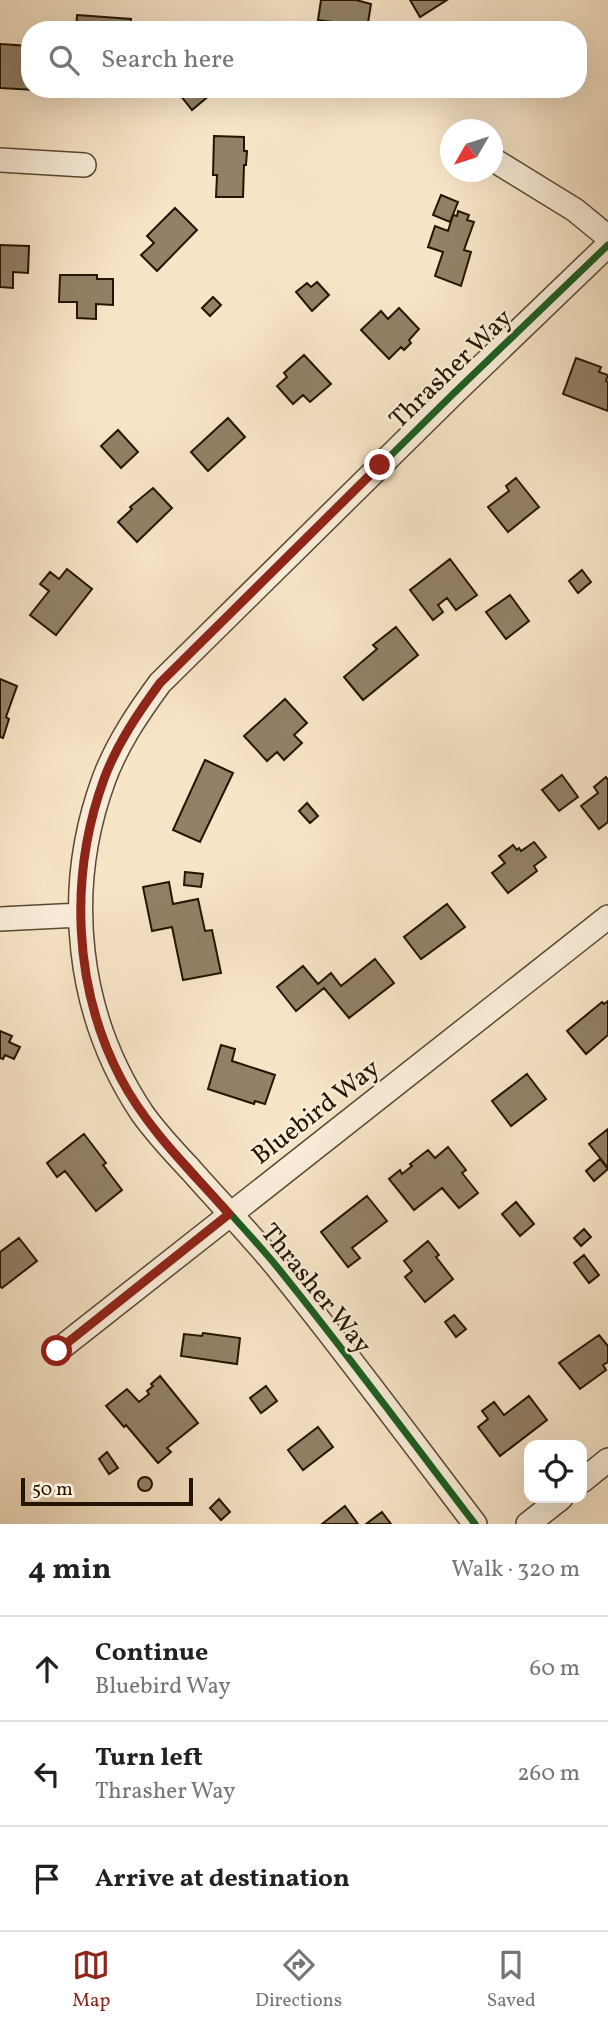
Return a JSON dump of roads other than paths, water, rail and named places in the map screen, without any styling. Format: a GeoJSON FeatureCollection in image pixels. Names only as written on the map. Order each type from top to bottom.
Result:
{"type":"FeatureCollection","features":[{"type":"Feature","properties":{"kind":"street"},"geometry":{"type":"LineString","coordinates":[[0,160],[84,165]]}},
{"type":"Feature","properties":{"kind":"street"},"geometry":{"type":"LineString","coordinates":[[503,166],[575,210],[608,237]]}},
{"type":"Feature","properties":{"kind":"street","name":"Thrasher Way"},"geometry":{"type":"LineString","coordinates":[[475,1524],[277,1267],[165,1142],[120,1078],[100,1030],[90,997],[82,954],[80,915],[84,860],[94,810],[105,777],[129,728],[160,683],[608,245]]}},
{"type":"Feature","properties":{"kind":"street"},"geometry":{"type":"LineString","coordinates":[[0,919],[80,915]]}},
{"type":"Feature","properties":{"kind":"street","name":"Bluebird Way"},"geometry":{"type":"LineString","coordinates":[[57,1351],[608,917]]}},
{"type":"Feature","properties":{"kind":"street"},"geometry":{"type":"LineString","coordinates":[[587,1477],[608,1460]]}},
{"type":"Feature","properties":{"kind":"street"},"geometry":{"type":"LineString","coordinates":[[528,1524],[555,1503]]}}]}
